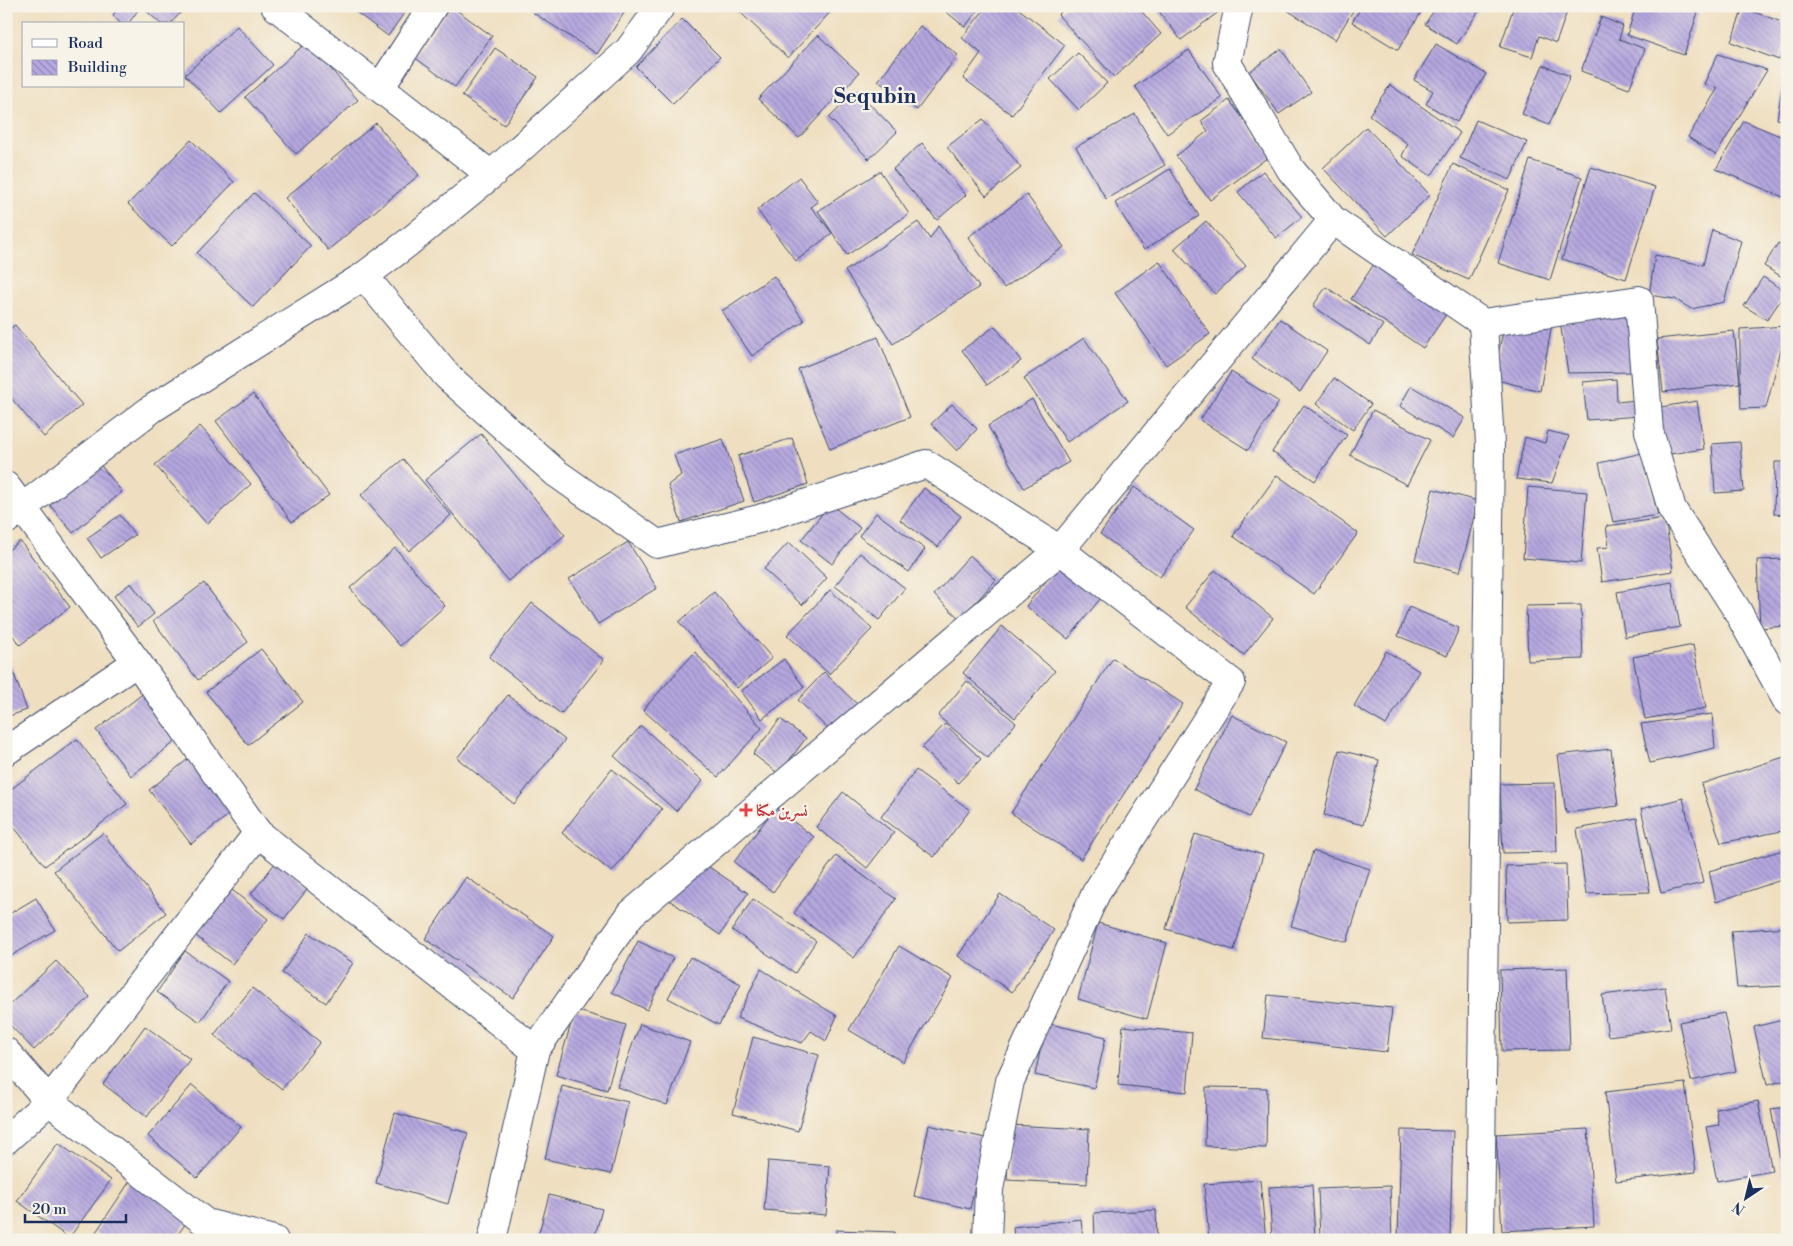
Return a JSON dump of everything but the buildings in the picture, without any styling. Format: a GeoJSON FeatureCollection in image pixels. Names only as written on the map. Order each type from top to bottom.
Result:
{"type":"FeatureCollection","features":[{"type":"Feature","properties":{"kind":"street"},"geometry":{"type":"LineString","coordinates":[[275,6],[490,175]]}},
{"type":"Feature","properties":{"kind":"street"},"geometry":{"type":"LineString","coordinates":[[380,88],[433,6]]}},
{"type":"Feature","properties":{"kind":"street"},"geometry":{"type":"LineString","coordinates":[[15,514],[153,408],[364,276],[490,175],[628,51],[661,6]]}},
{"type":"Feature","properties":{"kind":"street"},"geometry":{"type":"LineString","coordinates":[[1239,6],[1227,63],[1291,170],[1332,220],[1483,323],[1639,300],[1649,431],[1672,509],[1737,610],[1787,701]]}},
{"type":"Feature","properties":{"kind":"street"},"geometry":{"type":"LineString","coordinates":[[492,1240],[535,1050],[632,914],[1060,550],[1332,220]]}},
{"type":"Feature","properties":{"kind":"street"},"geometry":{"type":"LineString","coordinates":[[364,276],[447,376],[556,473],[657,544],[759,519],[926,464],[1060,550],[1231,682],[1096,893],[1010,1081],[989,1189],[987,1240]]}},
{"type":"Feature","properties":{"kind":"street"},"geometry":{"type":"LineString","coordinates":[[1480,1240],[1490,444],[1483,323]]}},
{"type":"Feature","properties":{"kind":"street"},"geometry":{"type":"LineString","coordinates":[[6,486],[15,514],[137,662],[258,832],[535,1050]]}},
{"type":"Feature","properties":{"kind":"street"},"geometry":{"type":"LineString","coordinates":[[6,751],[137,662]]}},
{"type":"Feature","properties":{"kind":"street"},"geometry":{"type":"LineString","coordinates":[[6,1140],[49,1101],[258,832]]}},
{"type":"Feature","properties":{"kind":"street"},"geometry":{"type":"LineString","coordinates":[[6,1052],[49,1101],[206,1223],[274,1240]]}},
{"type":"Feature","properties":{"kind":"place","name":"نسرين مكنا"},"geometry":{"type":"Point","coordinates":[746,810]}},
{"type":"Feature","properties":{"kind":"district","name":"Sequbin"},"geometry":{"type":"Point","coordinates":[875,96]}}]}
